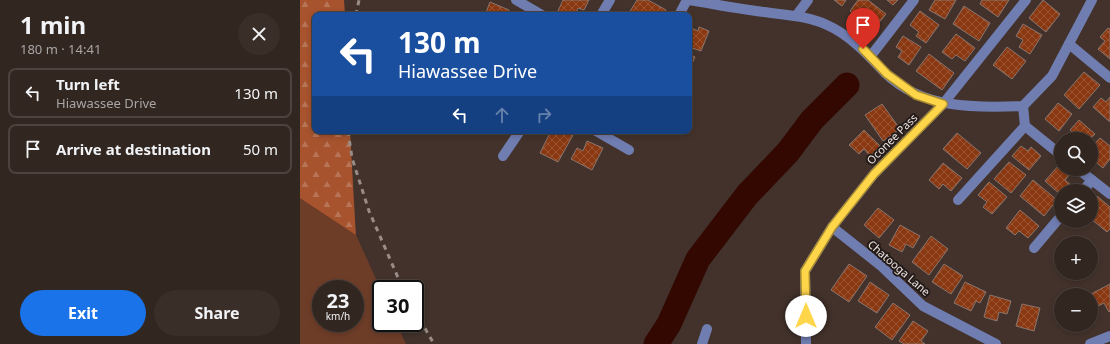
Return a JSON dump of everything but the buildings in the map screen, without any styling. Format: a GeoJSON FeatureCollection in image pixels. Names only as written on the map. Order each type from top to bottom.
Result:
{"type":"FeatureCollection","features":[{"type":"Feature","properties":{"kind":"street"},"geometry":{"type":"LineString","coordinates":[[516,0],[537,12]]}},
{"type":"Feature","properties":{"kind":"street"},"geometry":{"type":"LineString","coordinates":[[603,12],[610,0]]}},
{"type":"Feature","properties":{"kind":"street"},"geometry":{"type":"LineString","coordinates":[[681,12],[688,0],[796,16],[827,25],[863,49],[887,74],[916,95],[943,104],[992,107],[1023,106],[1052,76],[1092,0]]}},
{"type":"Feature","properties":{"kind":"street"},"geometry":{"type":"LineString","coordinates":[[796,16],[808,0]]}},
{"type":"Feature","properties":{"kind":"street"},"geometry":{"type":"LineString","coordinates":[[870,56],[914,0]]}},
{"type":"Feature","properties":{"kind":"street","name":"Oconee Pass"},"geometry":{"type":"LineString","coordinates":[[806,344],[805,271],[832,227],[874,174],[943,104],[1026,0]]}},
{"type":"Feature","properties":{"kind":"street"},"geometry":{"type":"LineString","coordinates":[[1069,44],[1110,78]]}},
{"type":"Feature","properties":{"kind":"street"},"geometry":{"type":"LineString","coordinates":[[1023,106],[1025,126],[1054,149]]}},
{"type":"Feature","properties":{"kind":"street"},"geometry":{"type":"LineString","coordinates":[[958,200],[1025,126]]}},
{"type":"Feature","properties":{"kind":"street"},"geometry":{"type":"LineString","coordinates":[[503,156],[518,134]]}},
{"type":"Feature","properties":{"kind":"street"},"geometry":{"type":"LineString","coordinates":[[601,134],[629,150]]}},
{"type":"Feature","properties":{"kind":"street"},"geometry":{"type":"LineString","coordinates":[[1087,176],[1110,194]]}},
{"type":"Feature","properties":{"kind":"street"},"geometry":{"type":"LineString","coordinates":[[1089,184],[1092,180]]}},
{"type":"Feature","properties":{"kind":"street"},"geometry":{"type":"LineString","coordinates":[[1034,248],[1054,224]]}},
{"type":"Feature","properties":{"kind":"street","name":"Chatooga Lane"},"geometry":{"type":"LineString","coordinates":[[832,227],[880,265],[923,306],[996,344]]}},
{"type":"Feature","properties":{"kind":"street"},"geometry":{"type":"LineString","coordinates":[[702,344],[706,329]]}},
{"type":"Feature","properties":{"kind":"street"},"geometry":{"type":"LineString","coordinates":[[1090,344],[1110,336]]}},
{"type":"Feature","properties":{"kind":"green space"},"geometry":{"type":"Polygon","coordinates":[[[300,0],[344,0],[345,12],[312,12],[312,134],[350,134],[358,280],[312,280],[312,332],[361,332],[362,344],[300,344],[300,0]]]}},
{"type":"Feature","properties":{"kind":"shaded area"},"geometry":{"type":"Polygon","coordinates":[[[300,198],[356,235],[376,280],[372,280],[372,332],[400,332],[406,344],[300,344],[300,198]]]}},
{"type":"Feature","properties":{"kind":"waterway"},"geometry":{"type":"LineString","coordinates":[[656,344],[669,324],[698,259],[747,195],[788,152],[812,120],[847,85]]}},
{"type":"Feature","properties":{"kind":"railway"},"geometry":{"type":"LineString","coordinates":[[357,12],[359,0]]}},
{"type":"Feature","properties":{"kind":"railway"},"geometry":{"type":"LineString","coordinates":[[348,134],[352,158],[369,211],[399,280]]}},
{"type":"Feature","properties":{"kind":"railway"},"geometry":{"type":"LineString","coordinates":[[424,327],[434,344]]}},
{"type":"Feature","properties":{"kind":"route"},"geometry":{"type":"LineString","coordinates":[[806,316],[805,271],[832,227],[874,174],[943,104],[916,95],[887,74],[863,49]]}}]}
